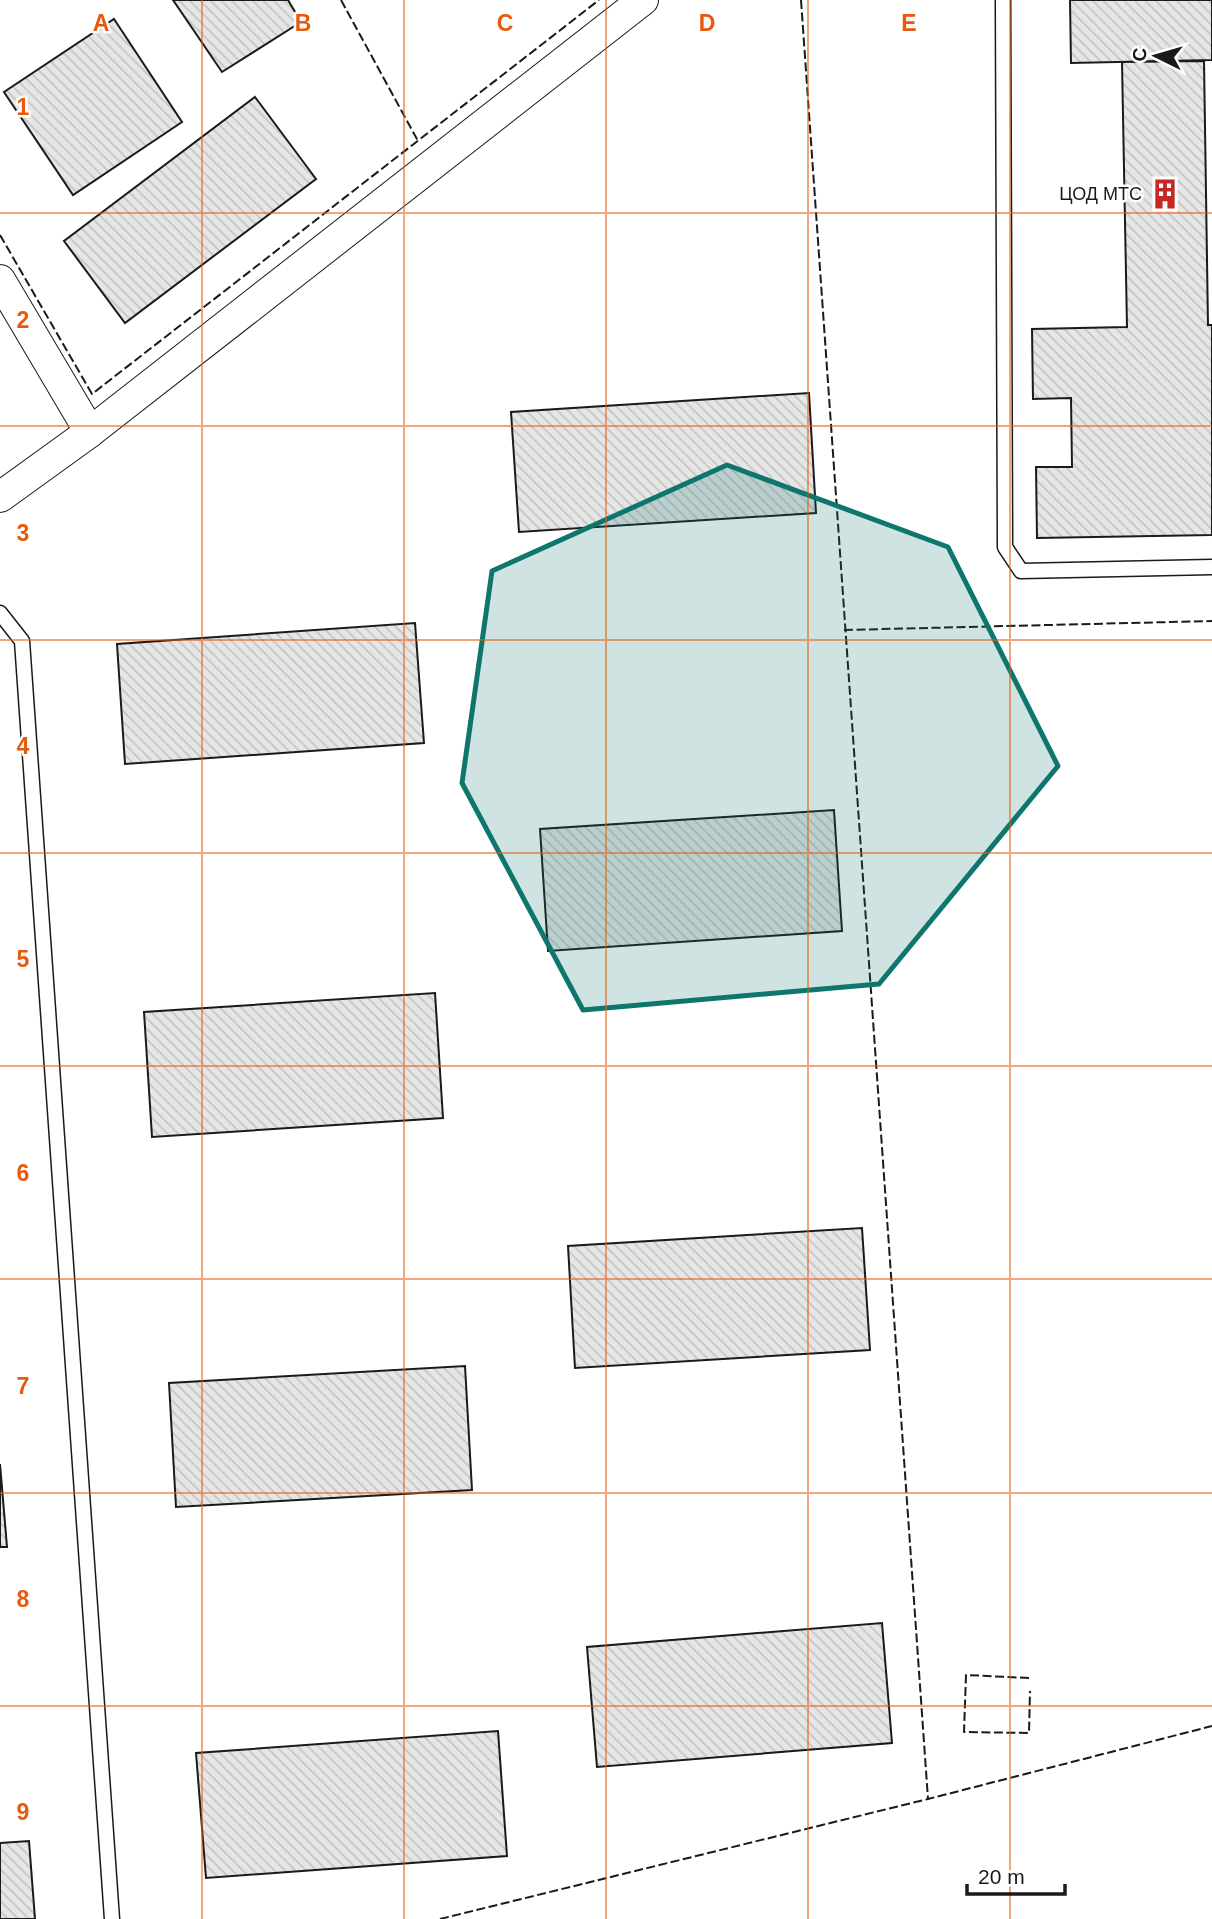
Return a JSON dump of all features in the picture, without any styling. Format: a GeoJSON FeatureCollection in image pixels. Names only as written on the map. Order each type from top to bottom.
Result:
{"type":"FeatureCollection","features":[{"type":"Feature","properties":{"kind":"street"},"geometry":{"type":"LineString","coordinates":[[0,497],[90,432],[643,0]]}},
{"type":"Feature","properties":{"kind":"street"},"geometry":{"type":"LineString","coordinates":[[0,280],[90,432]]}},
{"type":"Feature","properties":{"kind":"lane"},"geometry":{"type":"LineString","coordinates":[[1003,0],[1005,547],[1021,571],[1212,567]]}},
{"type":"Feature","properties":{"kind":"lane"},"geometry":{"type":"LineString","coordinates":[[0,613],[22,641],[111,1919]]}},
{"type":"Feature","properties":{"kind":"highlighted area"},"geometry":{"type":"Polygon","coordinates":[[[727,465],[948,547],[1058,766],[879,984],[583,1010],[462,783],[492,571],[727,465]]]}},
{"type":"Feature","properties":{"kind":"building"},"geometry":{"type":"Polygon","coordinates":[[[173,0],[288,0],[301,22],[222,72],[173,0]]]}},
{"type":"Feature","properties":{"kind":"building"},"geometry":{"type":"Polygon","coordinates":[[[1070,0],[1212,0],[1212,60],[1071,63],[1070,0]]]}},
{"type":"Feature","properties":{"kind":"building"},"geometry":{"type":"Polygon","coordinates":[[[114,19],[182,122],[73,195],[4,92],[114,19]]]}},
{"type":"Feature","properties":{"kind":"building","name":"ЦОД МТС"},"geometry":{"type":"Polygon","coordinates":[[[1204,61],[1208,325],[1212,325],[1212,535],[1037,538],[1036,467],[1072,467],[1071,398],[1033,399],[1032,329],[1127,327],[1122,62],[1204,61]]]}},
{"type":"Feature","properties":{"kind":"building"},"geometry":{"type":"Polygon","coordinates":[[[255,97],[316,179],[125,323],[64,241],[255,97]]]}},
{"type":"Feature","properties":{"kind":"building"},"geometry":{"type":"Polygon","coordinates":[[[809,393],[816,513],[519,532],[511,412],[809,393]]]}},
{"type":"Feature","properties":{"kind":"building"},"geometry":{"type":"Polygon","coordinates":[[[415,623],[424,743],[125,764],[117,644],[415,623]]]}},
{"type":"Feature","properties":{"kind":"building"},"geometry":{"type":"Polygon","coordinates":[[[834,810],[842,931],[548,951],[540,829],[834,810]]]}},
{"type":"Feature","properties":{"kind":"building"},"geometry":{"type":"Polygon","coordinates":[[[435,993],[443,1118],[152,1137],[144,1012],[435,993]]]}},
{"type":"Feature","properties":{"kind":"building"},"geometry":{"type":"Polygon","coordinates":[[[862,1228],[870,1350],[575,1368],[568,1246],[862,1228]]]}},
{"type":"Feature","properties":{"kind":"building"},"geometry":{"type":"Polygon","coordinates":[[[465,1366],[472,1490],[176,1507],[169,1383],[465,1366]]]}},
{"type":"Feature","properties":{"kind":"building"},"geometry":{"type":"Polygon","coordinates":[[[0,1464],[7,1547],[0,1547],[0,1464]]]}},
{"type":"Feature","properties":{"kind":"building"},"geometry":{"type":"Polygon","coordinates":[[[882,1623],[892,1743],[597,1767],[587,1647],[882,1623]]]}},
{"type":"Feature","properties":{"kind":"building"},"geometry":{"type":"Polygon","coordinates":[[[498,1731],[507,1856],[206,1878],[196,1753],[498,1731]]]}},
{"type":"Feature","properties":{"kind":"building"},"geometry":{"type":"Polygon","coordinates":[[[29,1841],[35,1919],[0,1919],[0,1843],[29,1841]]]}},
{"type":"Feature","properties":{"kind":"fence"},"geometry":{"type":"LineString","coordinates":[[341,0],[418,141]]}},
{"type":"Feature","properties":{"kind":"fence"},"geometry":{"type":"LineString","coordinates":[[0,235],[92,394],[599,0]]}},
{"type":"Feature","properties":{"kind":"fence"},"geometry":{"type":"LineString","coordinates":[[801,0],[928,1799]]}},
{"type":"Feature","properties":{"kind":"fence"},"geometry":{"type":"LineString","coordinates":[[844,630],[1212,621]]}},
{"type":"Feature","properties":{"kind":"fence"},"geometry":{"type":"LineString","coordinates":[[1029,1678],[966,1675],[964,1732],[1029,1733],[1030,1691]]}},
{"type":"Feature","properties":{"kind":"fence"},"geometry":{"type":"LineString","coordinates":[[440,1919],[1212,1726]]}},
{"type":"Feature","properties":{"kind":"place","name":"ЦОД МТС"},"geometry":{"type":"Point","coordinates":[1165,194]}}]}
